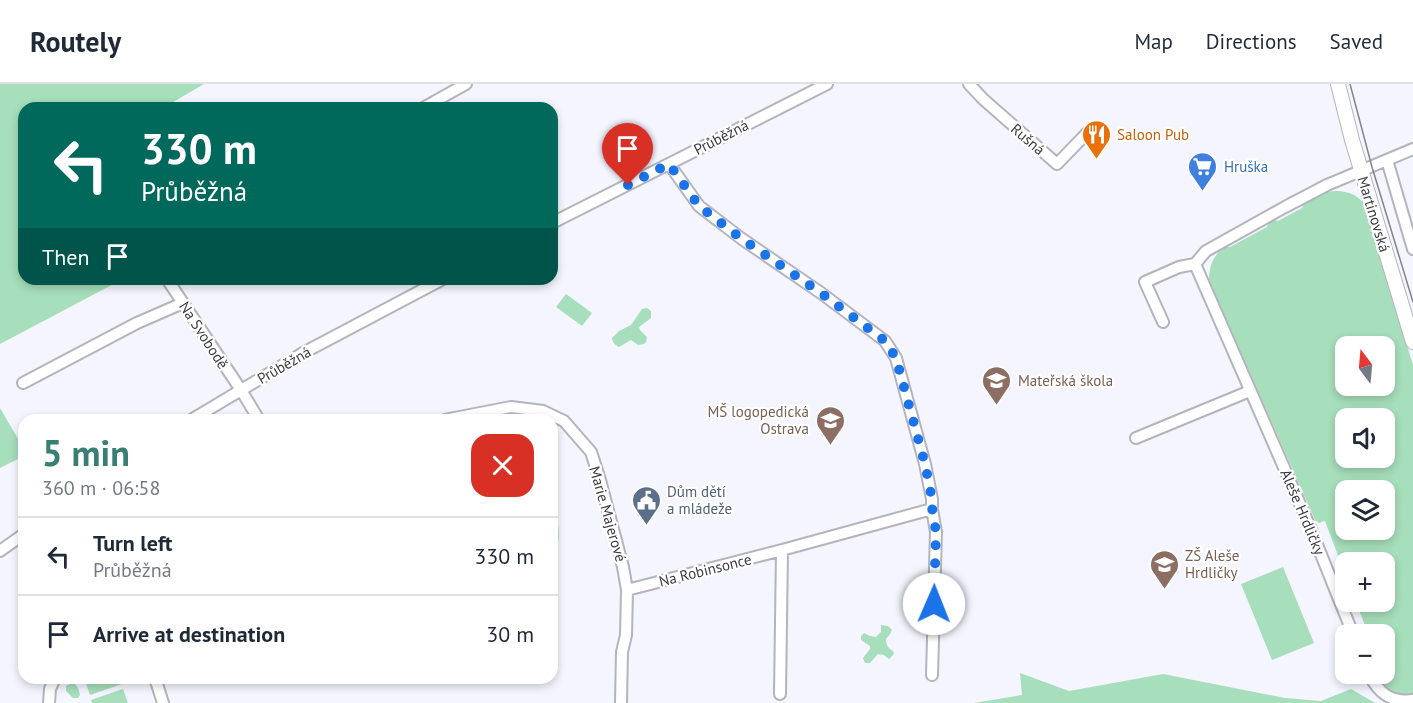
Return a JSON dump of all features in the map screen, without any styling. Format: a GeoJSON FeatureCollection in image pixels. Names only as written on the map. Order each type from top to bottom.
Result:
{"type":"FeatureCollection","features":[{"type":"Feature","properties":{"kind":"street"},"geometry":{"type":"LineString","coordinates":[[434,102],[466,84]]}},
{"type":"Feature","properties":{"kind":"street","name":"Průběžná"},"geometry":{"type":"LineString","coordinates":[[558,220],[827,84]]}},
{"type":"Feature","properties":{"kind":"street","name":"Rušná"},"geometry":{"type":"LineString","coordinates":[[969,84],[1056,164],[1087,133]]}},
{"type":"Feature","properties":{"kind":"street","name":"Martinovská"},"geometry":{"type":"LineString","coordinates":[[1338,84],[1361,171],[1413,342]]}},
{"type":"Feature","properties":{"kind":"street"},"geometry":{"type":"LineString","coordinates":[[1163,322],[1145,282],[1179,267],[1195,264],[1206,251],[1262,219],[1328,185],[1413,149]]}},
{"type":"Feature","properties":{"kind":"street"},"geometry":{"type":"LineString","coordinates":[[1387,160],[1413,249]]}},
{"type":"Feature","properties":{"kind":"street"},"geometry":{"type":"LineString","coordinates":[[669,164],[699,206],[885,341],[896,358],[925,464],[936,532],[933,675]]}},
{"type":"Feature","properties":{"kind":"street","name":"Aleše Hrdličky"},"geometry":{"type":"LineString","coordinates":[[1195,264],[1310,527],[1349,624]]}},
{"type":"Feature","properties":{"kind":"street","name":"Na Svobodě"},"geometry":{"type":"LineString","coordinates":[[171,285],[241,390]]}},
{"type":"Feature","properties":{"kind":"street","name":"Průběžná"},"geometry":{"type":"LineString","coordinates":[[201,414],[303,353],[432,285]]}},
{"type":"Feature","properties":{"kind":"street"},"geometry":{"type":"LineString","coordinates":[[23,383],[137,323],[183,303]]}},
{"type":"Feature","properties":{"kind":"street"},"geometry":{"type":"LineString","coordinates":[[241,390],[255,414]]}},
{"type":"Feature","properties":{"kind":"street"},"geometry":{"type":"LineString","coordinates":[[1136,438],[1250,391]]}},
{"type":"Feature","properties":{"kind":"street","name":"Marie Majerové"},"geometry":{"type":"LineString","coordinates":[[475,414],[511,407],[543,411],[549,414]]}},
{"type":"Feature","properties":{"kind":"street","name":"Marie Majerové"},"geometry":{"type":"LineString","coordinates":[[558,418],[564,421],[591,452],[620,556],[627,590],[621,703]]}},
{"type":"Feature","properties":{"kind":"street","name":"Na Robinsonce"},"geometry":{"type":"LineString","coordinates":[[627,590],[932,508]]}},
{"type":"Feature","properties":{"kind":"street"},"geometry":{"type":"LineString","coordinates":[[0,551],[18,538]]}},
{"type":"Feature","properties":{"kind":"street"},"geometry":{"type":"LineString","coordinates":[[780,694],[782,550]]}},
{"type":"Feature","properties":{"kind":"street"},"geometry":{"type":"LineString","coordinates":[[49,703],[52,684]]}},
{"type":"Feature","properties":{"kind":"street"},"geometry":{"type":"LineString","coordinates":[[157,684],[163,703]]}},
{"type":"Feature","properties":{"kind":"street"},"geometry":{"type":"LineString","coordinates":[[1374,684],[1377,690],[1387,697],[1397,701],[1413,700]]}},
{"type":"Feature","properties":{"kind":"green space"},"geometry":{"type":"Polygon","coordinates":[[[0,84],[204,84],[173,102],[18,102],[18,285],[112,285],[0,344],[0,84]]]}},
{"type":"Feature","properties":{"kind":"green space"},"geometry":{"type":"Polygon","coordinates":[[[1334,191],[1354,195],[1363,203],[1413,365],[1413,695],[1395,694],[1382,684],[1395,684],[1395,624],[1364,624],[1360,612],[1395,612],[1395,552],[1337,552],[1325,521],[1319,523],[1315,520],[1209,280],[1213,261],[1224,246],[1230,247],[1267,227],[1273,219],[1278,221],[1302,208],[1304,203],[1321,193],[1334,191]]]}},
{"type":"Feature","properties":{"kind":"green space"},"geometry":{"type":"Polygon","coordinates":[[[566,294],[592,313],[582,326],[556,307],[566,294]]]}},
{"type":"Feature","properties":{"kind":"green space"},"geometry":{"type":"Polygon","coordinates":[[[647,308],[651,311],[651,318],[639,327],[647,337],[646,342],[638,345],[631,340],[619,347],[615,344],[612,338],[619,331],[631,325],[642,309],[647,308]]]}},
{"type":"Feature","properties":{"kind":"green space"},"geometry":{"type":"Polygon","coordinates":[[[0,408],[18,439],[18,459],[0,468],[0,408]]]}},
{"type":"Feature","properties":{"kind":"green space"},"geometry":{"type":"Polygon","coordinates":[[[1283,567],[1314,643],[1272,660],[1241,584],[1283,567]]]}},
{"type":"Feature","properties":{"kind":"green space"},"geometry":{"type":"Polygon","coordinates":[[[881,625],[888,626],[892,630],[886,641],[894,654],[889,659],[878,654],[870,663],[865,663],[863,658],[870,646],[861,640],[861,636],[864,633],[876,637],[881,632],[881,625]]]}},
{"type":"Feature","properties":{"kind":"green space"},"geometry":{"type":"Polygon","coordinates":[[[1020,673],[1069,691],[1163,674],[1285,698],[1321,701],[1351,689],[1375,703],[974,703],[1022,695],[1020,673]]]}},
{"type":"Feature","properties":{"kind":"green space"},"geometry":{"type":"Polygon","coordinates":[[[75,684],[80,695],[78,698],[73,698],[66,691],[66,686],[75,684]]]}},
{"type":"Feature","properties":{"kind":"green space"},"geometry":{"type":"Polygon","coordinates":[[[86,684],[122,684],[90,695],[86,684]]]}},
{"type":"Feature","properties":{"kind":"green space"},"geometry":{"type":"Polygon","coordinates":[[[123,689],[128,703],[92,703],[91,700],[123,689]]]}},
{"type":"Feature","properties":{"kind":"tram line"},"geometry":{"type":"LineString","coordinates":[[1350,84],[1372,167],[1413,302]]}},
{"type":"Feature","properties":{"kind":"place","name":"Saloon Pub"},"geometry":{"type":"Point","coordinates":[1096,160]}},
{"type":"Feature","properties":{"kind":"place","name":"Hruška"},"geometry":{"type":"Point","coordinates":[1203,192]}},
{"type":"Feature","properties":{"kind":"place","name":"Mateřská škola"},"geometry":{"type":"Point","coordinates":[997,406]}},
{"type":"Feature","properties":{"kind":"place","name":"MŠ logopedická Ostrava"},"geometry":{"type":"Point","coordinates":[830,446]}},
{"type":"Feature","properties":{"kind":"place","name":"Dům dětí a mládeže"},"geometry":{"type":"Point","coordinates":[646,526]}},
{"type":"Feature","properties":{"kind":"place","name":"ZŠ Aleše Hrdličky"},"geometry":{"type":"Point","coordinates":[1164,590]}},
{"type":"Feature","properties":{"kind":"route"},"geometry":{"type":"LineString","coordinates":[[628,185],[669,164],[699,206],[885,341],[896,358],[925,464],[932,499],[936,532],[934,604]]}}]}
